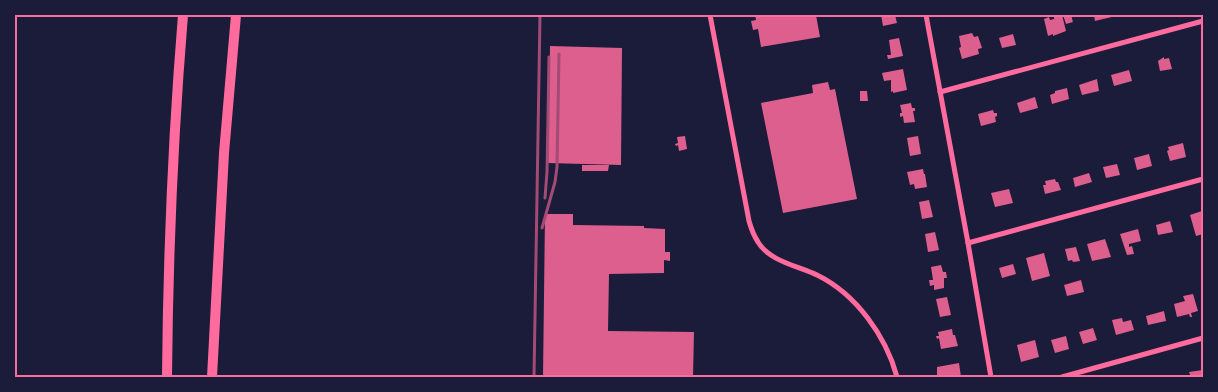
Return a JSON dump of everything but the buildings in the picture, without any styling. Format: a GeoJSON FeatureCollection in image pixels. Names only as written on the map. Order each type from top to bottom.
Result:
{"type":"FeatureCollection","features":[{"type":"Feature","properties":{"kind":"highway"},"geometry":{"type":"LineString","coordinates":[[167,377],[172,189],[183,15]]}},
{"type":"Feature","properties":{"kind":"highway"},"geometry":{"type":"LineString","coordinates":[[212,377],[224,153],[236,15]]}},
{"type":"Feature","properties":{"kind":"street"},"geometry":{"type":"LineString","coordinates":[[710,15],[748,221],[758,243],[772,256],[818,275],[841,290],[863,313],[880,336],[893,362],[897,377]]}},
{"type":"Feature","properties":{"kind":"street"},"geometry":{"type":"LineString","coordinates":[[926,15],[991,377]]}},
{"type":"Feature","properties":{"kind":"street"},"geometry":{"type":"LineString","coordinates":[[940,92],[1203,21]]}},
{"type":"Feature","properties":{"kind":"street"},"geometry":{"type":"LineString","coordinates":[[968,243],[1203,179]]}},
{"type":"Feature","properties":{"kind":"street"},"geometry":{"type":"LineString","coordinates":[[1062,377],[1203,338]]}},
{"type":"Feature","properties":{"kind":"railway"},"geometry":{"type":"LineString","coordinates":[[534,377],[540,15]]}},
{"type":"Feature","properties":{"kind":"railway"},"geometry":{"type":"LineString","coordinates":[[542,228],[555,182],[557,167],[559,54]]}},
{"type":"Feature","properties":{"kind":"railway"},"geometry":{"type":"LineString","coordinates":[[545,198],[549,57]]}}]}
